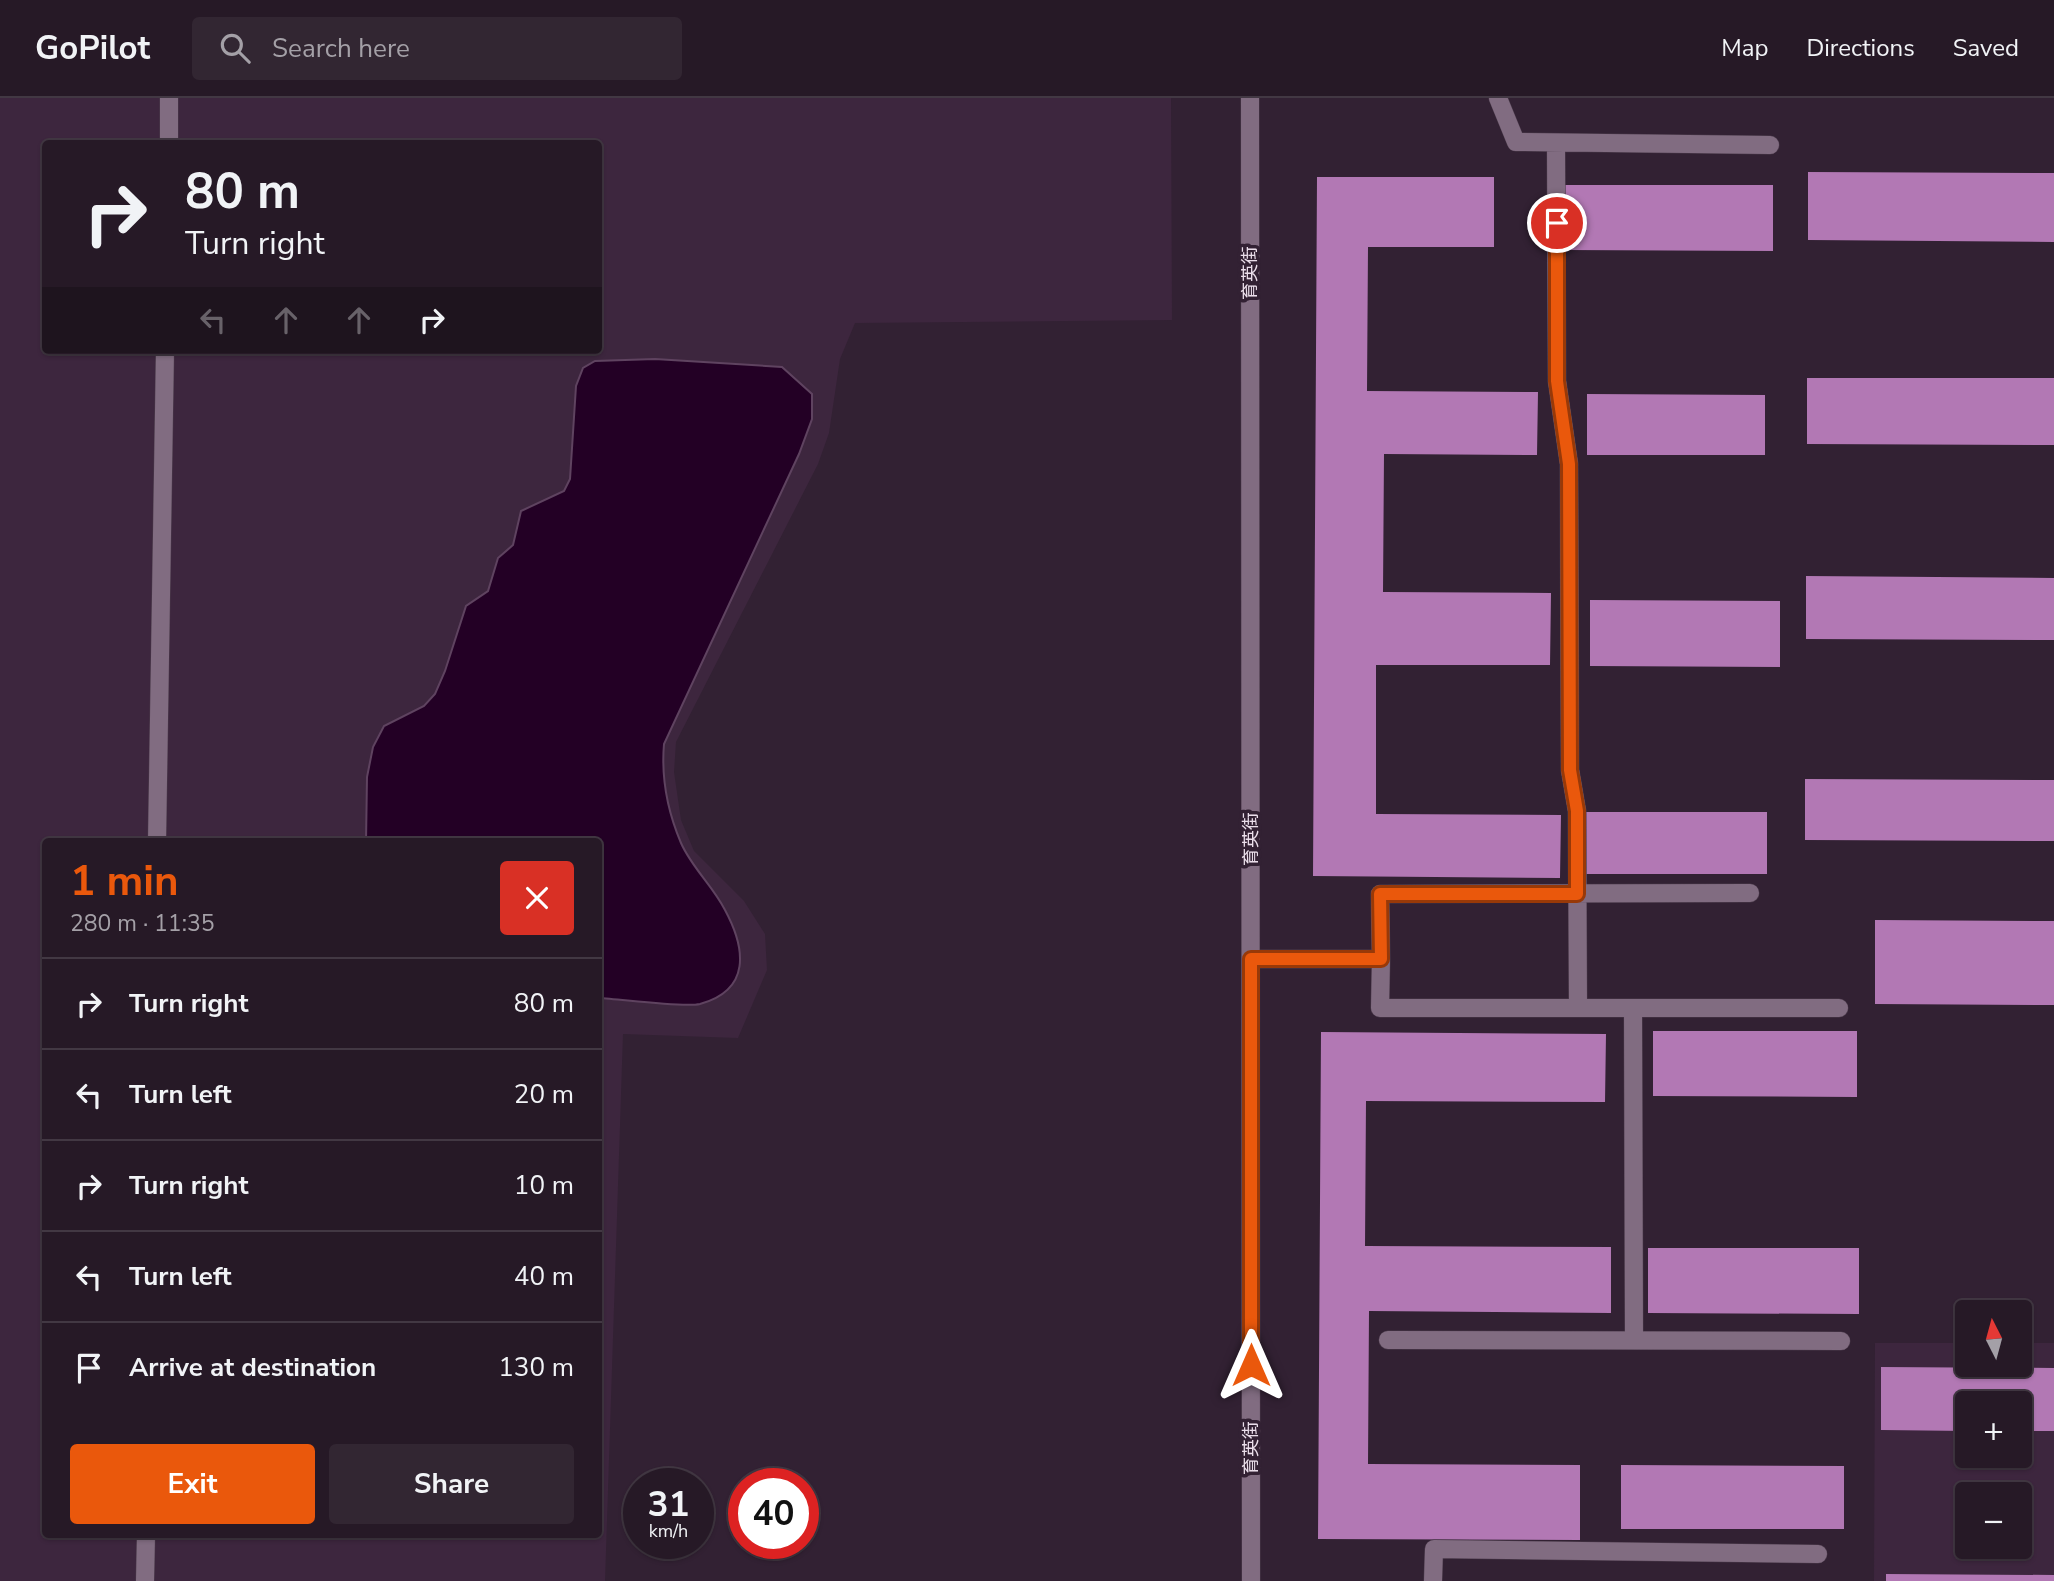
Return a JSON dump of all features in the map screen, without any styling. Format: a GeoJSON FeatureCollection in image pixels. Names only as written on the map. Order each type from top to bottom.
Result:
{"type":"FeatureCollection","features":[{"type":"Feature","properties":{"kind":"street"},"geometry":{"type":"LineString","coordinates":[[169,98],[169,140]]}},
{"type":"Feature","properties":{"kind":"street","name":"育英街"},"geometry":{"type":"LineString","coordinates":[[1250,98],[1251,1581]]}},
{"type":"Feature","properties":{"kind":"street"},"geometry":{"type":"LineString","coordinates":[[1498,98],[1516,142],[1770,145]]}},
{"type":"Feature","properties":{"kind":"street"},"geometry":{"type":"LineString","coordinates":[[1556,144],[1557,381],[1569,464],[1570,770],[1577,811],[1578,1008]]}},
{"type":"Feature","properties":{"kind":"street"},"geometry":{"type":"LineString","coordinates":[[157,838],[165,354]]}},
{"type":"Feature","properties":{"kind":"street"},"geometry":{"type":"LineString","coordinates":[[1750,893],[1380,894],[1380,1008],[1839,1007]]}},
{"type":"Feature","properties":{"kind":"street"},"geometry":{"type":"LineString","coordinates":[[1251,959],[1381,959]]}},
{"type":"Feature","properties":{"kind":"street"},"geometry":{"type":"LineString","coordinates":[[1633,1008],[1634,1340]]}},
{"type":"Feature","properties":{"kind":"street"},"geometry":{"type":"LineString","coordinates":[[1388,1340],[1841,1341]]}},
{"type":"Feature","properties":{"kind":"street"},"geometry":{"type":"LineString","coordinates":[[145,1581],[146,1538]]}},
{"type":"Feature","properties":{"kind":"street"},"geometry":{"type":"LineString","coordinates":[[1433,1581],[1434,1549],[1818,1554]]}},
{"type":"Feature","properties":{"kind":"shaded area"},"geometry":{"type":"Polygon","coordinates":[[[0,98],[1171,98],[1172,320],[855,323],[840,359],[829,433],[818,464],[676,742],[674,772],[681,820],[694,851],[744,901],[765,934],[767,970],[738,1038],[623,1034],[605,1581],[0,1581],[0,98]]]}},
{"type":"Feature","properties":{"kind":"shaded area"},"geometry":{"type":"Polygon","coordinates":[[[655,359],[782,367],[812,394],[812,419],[799,454],[664,744],[664,782],[676,831],[691,861],[725,910],[740,953],[736,978],[728,989],[717,998],[700,1004],[602,998],[602,838],[366,838],[367,777],[373,747],[384,726],[424,706],[435,694],[466,606],[488,591],[498,558],[513,545],[521,511],[564,491],[570,479],[576,386],[583,368],[595,361],[655,359]]]}},
{"type":"Feature","properties":{"kind":"shaded area"},"geometry":{"type":"Polygon","coordinates":[[[1875,1343],[1955,1343],[1955,1377],[2032,1377],[2032,1343],[2054,1343],[2054,1581],[1874,1581],[1875,1343]]]}},
{"type":"Feature","properties":{"kind":"building"},"geometry":{"type":"Polygon","coordinates":[[[1808,172],[2054,173],[2054,242],[1808,240],[1808,172]]]}},
{"type":"Feature","properties":{"kind":"building"},"geometry":{"type":"Polygon","coordinates":[[[1317,177],[1494,177],[1494,247],[1368,247],[1367,391],[1538,392],[1537,455],[1384,454],[1383,592],[1551,593],[1550,665],[1376,665],[1376,814],[1561,815],[1560,878],[1313,876],[1317,177]]]}},
{"type":"Feature","properties":{"kind":"building"},"geometry":{"type":"Polygon","coordinates":[[[1564,185],[1773,185],[1773,251],[1564,250],[1564,185]]]}},
{"type":"Feature","properties":{"kind":"building"},"geometry":{"type":"Polygon","coordinates":[[[1807,378],[2054,378],[2054,445],[1807,444],[1807,378]]]}},
{"type":"Feature","properties":{"kind":"building"},"geometry":{"type":"Polygon","coordinates":[[[1587,394],[1765,395],[1765,455],[1587,455],[1587,394]]]}},
{"type":"Feature","properties":{"kind":"building"},"geometry":{"type":"Polygon","coordinates":[[[1806,576],[2054,578],[2054,640],[1806,639],[1806,576]]]}},
{"type":"Feature","properties":{"kind":"building"},"geometry":{"type":"Polygon","coordinates":[[[1590,600],[1780,601],[1780,667],[1590,666],[1590,600]]]}},
{"type":"Feature","properties":{"kind":"building"},"geometry":{"type":"Polygon","coordinates":[[[1805,779],[2054,780],[2054,841],[1805,840],[1805,779]]]}},
{"type":"Feature","properties":{"kind":"building"},"geometry":{"type":"Polygon","coordinates":[[[1586,812],[1767,812],[1767,874],[1586,874],[1586,812]]]}},
{"type":"Feature","properties":{"kind":"building"},"geometry":{"type":"Polygon","coordinates":[[[1875,920],[2054,921],[2054,1005],[1875,1004],[1875,920]]]}},
{"type":"Feature","properties":{"kind":"building"},"geometry":{"type":"Polygon","coordinates":[[[1653,1031],[1857,1031],[1857,1097],[1653,1096],[1653,1031]]]}},
{"type":"Feature","properties":{"kind":"building"},"geometry":{"type":"Polygon","coordinates":[[[1321,1032],[1606,1034],[1605,1102],[1366,1101],[1365,1246],[1611,1247],[1611,1313],[1369,1311],[1368,1464],[1580,1465],[1580,1540],[1318,1539],[1321,1032]]]}},
{"type":"Feature","properties":{"kind":"building"},"geometry":{"type":"Polygon","coordinates":[[[1648,1248],[1859,1248],[1859,1314],[1648,1313],[1648,1248]]]}},
{"type":"Feature","properties":{"kind":"building"},"geometry":{"type":"Polygon","coordinates":[[[1881,1367],[1955,1367],[1955,1377],[2032,1377],[2032,1368],[2054,1368],[2054,1431],[2032,1431],[2032,1391],[1955,1391],[1955,1431],[1881,1430],[1881,1367]]]}},
{"type":"Feature","properties":{"kind":"building"},"geometry":{"type":"Polygon","coordinates":[[[1621,1465],[1844,1466],[1844,1529],[1621,1529],[1621,1465]]]}},
{"type":"Feature","properties":{"kind":"building"},"geometry":{"type":"Polygon","coordinates":[[[1886,1574],[2054,1575],[2054,1581],[1886,1581],[1886,1574]]]}},
{"type":"Feature","properties":{"kind":"route"},"geometry":{"type":"LineString","coordinates":[[1251,1365],[1251,959],[1381,959],[1380,894],[1577,894],[1577,811],[1570,770],[1569,464],[1557,381],[1557,223]]}}]}
